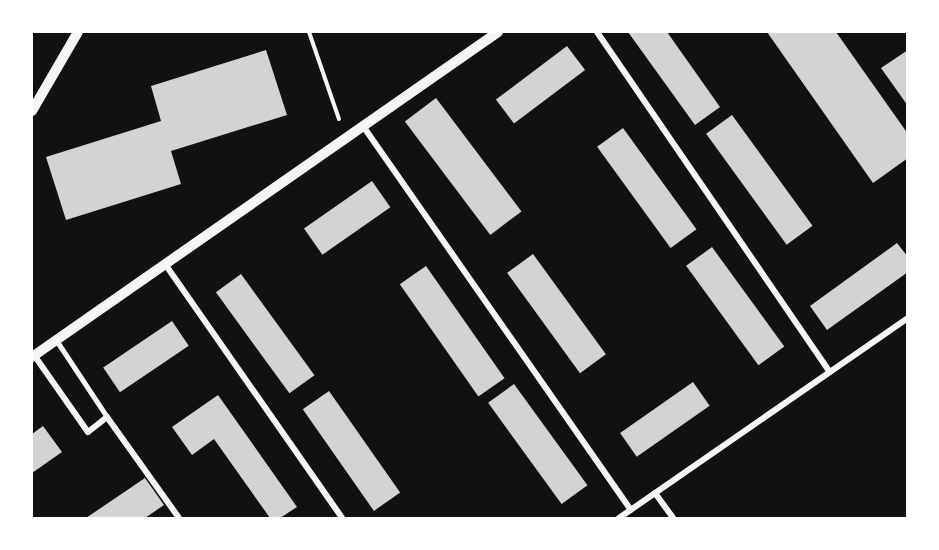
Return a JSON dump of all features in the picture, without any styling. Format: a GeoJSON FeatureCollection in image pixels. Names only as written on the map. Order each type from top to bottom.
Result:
{"type":"FeatureCollection","features":[{"type":"Feature","properties":{"kind":"street"},"geometry":{"type":"LineString","coordinates":[[32,111],[78,32]]}},
{"type":"Feature","properties":{"kind":"street"},"geometry":{"type":"LineString","coordinates":[[107,417],[88,432],[33,356],[498,32]]}},
{"type":"Feature","properties":{"kind":"street"},"geometry":{"type":"LineString","coordinates":[[597,32],[830,372]]}},
{"type":"Feature","properties":{"kind":"street"},"geometry":{"type":"LineString","coordinates":[[363,126],[631,510]]}},
{"type":"Feature","properties":{"kind":"street"},"geometry":{"type":"LineString","coordinates":[[165,264],[342,519]]}},
{"type":"Feature","properties":{"kind":"street"},"geometry":{"type":"LineString","coordinates":[[619,519],[908,318]]}},
{"type":"Feature","properties":{"kind":"street"},"geometry":{"type":"LineString","coordinates":[[56,340],[179,519]]}},
{"type":"Feature","properties":{"kind":"street"},"geometry":{"type":"LineString","coordinates":[[655,494],[673,519]]}},
{"type":"Feature","properties":{"kind":"path"},"geometry":{"type":"LineString","coordinates":[[309,32],[346,138]]}},
{"type":"Feature","properties":{"kind":"building"},"geometry":{"type":"Polygon","coordinates":[[[628,32],[667,32],[720,107],[695,125],[628,32]]]}},
{"type":"Feature","properties":{"kind":"building"},"geometry":{"type":"Polygon","coordinates":[[[767,32],[836,32],[908,134],[908,158],[873,183],[767,32]]]}},
{"type":"Feature","properties":{"kind":"building"},"geometry":{"type":"Polygon","coordinates":[[[567,46],[585,70],[514,124],[496,100],[567,46]]]}},
{"type":"Feature","properties":{"kind":"building"},"geometry":{"type":"Polygon","coordinates":[[[266,50],[287,115],[171,151],[181,184],[66,220],[46,157],[161,121],[151,86],[266,50]]]}},
{"type":"Feature","properties":{"kind":"building"},"geometry":{"type":"Polygon","coordinates":[[[908,50],[908,106],[881,68],[908,50]]]}},
{"type":"Feature","properties":{"kind":"building"},"geometry":{"type":"Polygon","coordinates":[[[436,98],[521,211],[490,235],[405,121],[436,98]]]}},
{"type":"Feature","properties":{"kind":"building"},"geometry":{"type":"Polygon","coordinates":[[[732,115],[813,226],[787,245],[706,134],[732,115]]]}},
{"type":"Feature","properties":{"kind":"building"},"geometry":{"type":"Polygon","coordinates":[[[623,128],[696,229],[671,248],[597,147],[623,128]]]}},
{"type":"Feature","properties":{"kind":"building"},"geometry":{"type":"Polygon","coordinates":[[[372,181],[390,207],[322,255],[304,229],[372,181]]]}},
{"type":"Feature","properties":{"kind":"building"},"geometry":{"type":"Polygon","coordinates":[[[897,243],[908,257],[908,272],[827,330],[810,306],[897,243]]]}},
{"type":"Feature","properties":{"kind":"building"},"geometry":{"type":"Polygon","coordinates":[[[712,247],[784,347],[758,365],[686,266],[712,247]]]}},
{"type":"Feature","properties":{"kind":"building"},"geometry":{"type":"Polygon","coordinates":[[[533,254],[606,354],[580,373],[507,273],[533,254]]]}},
{"type":"Feature","properties":{"kind":"building"},"geometry":{"type":"Polygon","coordinates":[[[426,266],[505,378],[478,397],[400,284],[426,266]]]}},
{"type":"Feature","properties":{"kind":"building"},"geometry":{"type":"Polygon","coordinates":[[[241,274],[314,375],[289,393],[216,292],[241,274]]]}},
{"type":"Feature","properties":{"kind":"building"},"geometry":{"type":"Polygon","coordinates":[[[172,321],[189,346],[120,392],[103,367],[172,321]]]}},
{"type":"Feature","properties":{"kind":"building"},"geometry":{"type":"Polygon","coordinates":[[[693,382],[710,406],[637,457],[620,433],[693,382]]]}},
{"type":"Feature","properties":{"kind":"building"},"geometry":{"type":"Polygon","coordinates":[[[514,384],[587,485],[562,504],[488,403],[514,384]]]}},
{"type":"Feature","properties":{"kind":"building"},"geometry":{"type":"Polygon","coordinates":[[[329,391],[400,493],[374,511],[303,409],[329,391]]]}},
{"type":"Feature","properties":{"kind":"building"},"geometry":{"type":"Polygon","coordinates":[[[218,395],[297,507],[280,518],[270,518],[214,439],[192,455],[172,427],[218,395]]]}},
{"type":"Feature","properties":{"kind":"building"},"geometry":{"type":"Polygon","coordinates":[[[43,426],[62,452],[32,473],[32,434],[43,426]]]}},
{"type":"Feature","properties":{"kind":"building"},"geometry":{"type":"Polygon","coordinates":[[[145,478],[164,505],[145,518],[86,518],[145,478]]]}}]}
